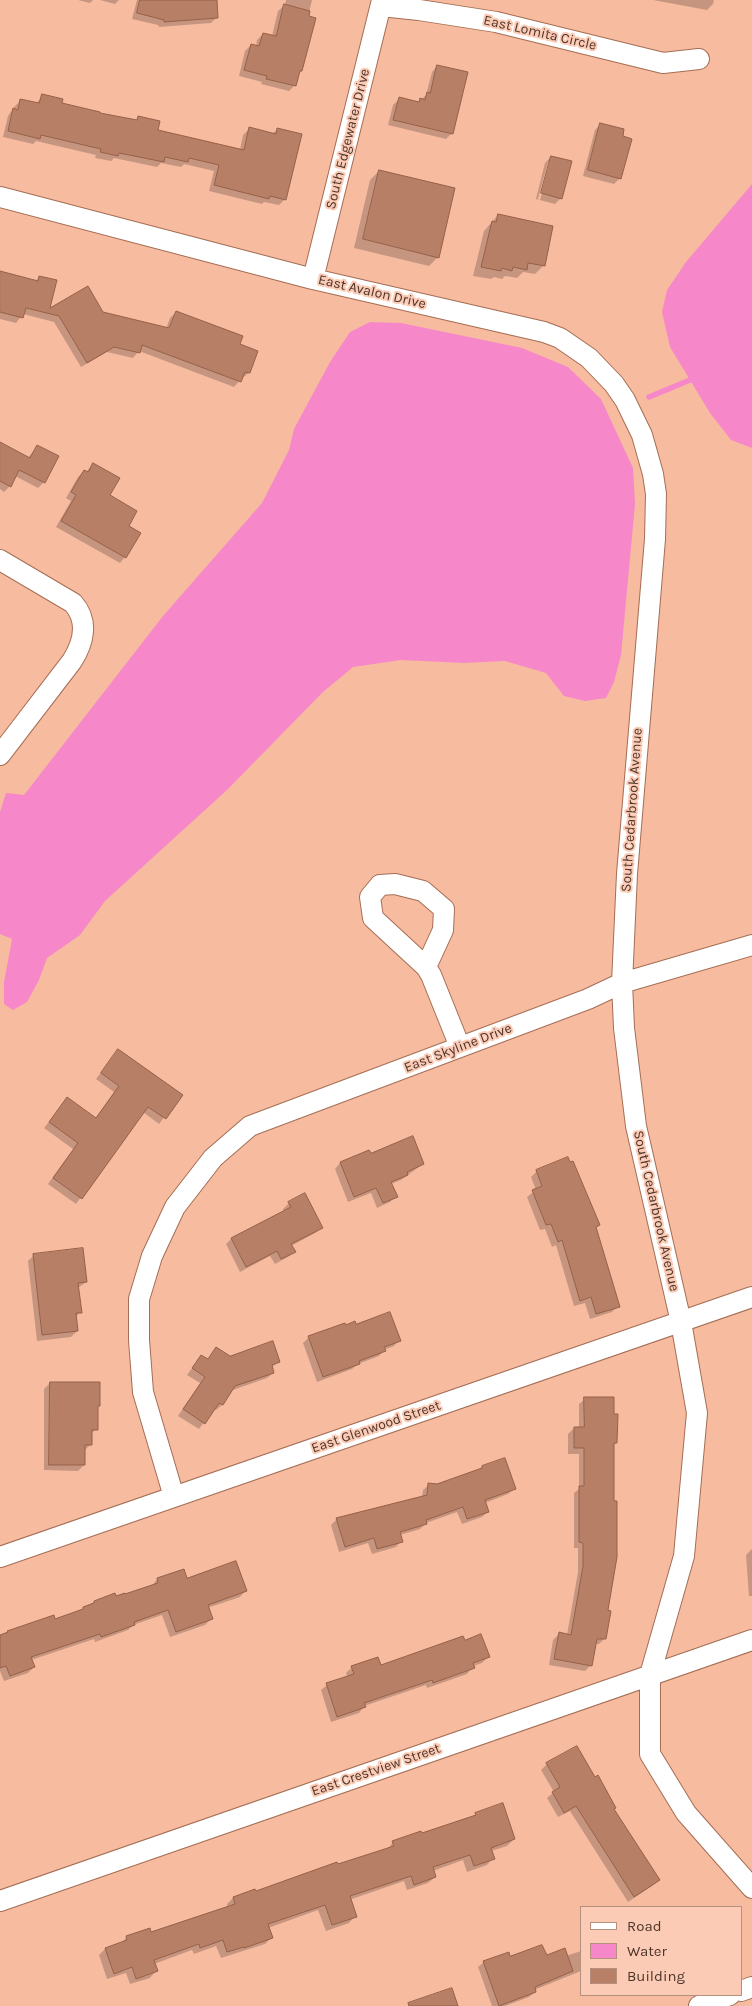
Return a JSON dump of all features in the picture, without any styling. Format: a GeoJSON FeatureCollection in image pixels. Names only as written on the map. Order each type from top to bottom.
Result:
{"type":"FeatureCollection","features":[{"type":"Feature","properties":{"kind":"street","name":"East Lomita Circle"},"geometry":{"type":"LineString","coordinates":[[382,3],[496,22],[663,63],[699,59]]}},
{"type":"Feature","properties":{"kind":"street","name":"South Edgewater Drive"},"geometry":{"type":"LineString","coordinates":[[313,279],[382,3]]}},
{"type":"Feature","properties":{"kind":"street","name":"East Avalon Drive"},"geometry":{"type":"LineString","coordinates":[[0,197],[313,279],[528,327],[560,338],[575,347],[601,369],[625,400],[646,444],[656,494]]}},
{"type":"Feature","properties":{"kind":"street","name":"South Cedarbrook Avenue"},"geometry":{"type":"LineString","coordinates":[[656,494],[655,539],[630,826],[622,983],[624,1028],[636,1126],[681,1322],[697,1413],[684,1556],[650,1675],[650,1754],[686,1814],[752,1888]]}},
{"type":"Feature","properties":{"kind":"street"},"geometry":{"type":"LineString","coordinates":[[0,560],[69,599],[80,612],[84,630],[80,646],[72,660],[0,755]]}},
{"type":"Feature","properties":{"kind":"street","name":"East Skyline Drive"},"geometry":{"type":"LineString","coordinates":[[174,1497],[143,1392],[139,1340],[139,1299],[152,1256],[175,1207],[213,1158],[250,1126],[588,1000],[622,983],[752,945]]}},
{"type":"Feature","properties":{"kind":"street"},"geometry":{"type":"LineString","coordinates":[[426,967],[460,1047]]}},
{"type":"Feature","properties":{"kind":"street","name":"East Glenwood Street"},"geometry":{"type":"LineString","coordinates":[[0,1557],[752,1297]]}},
{"type":"Feature","properties":{"kind":"street","name":"East Crestview Street"},"geometry":{"type":"LineString","coordinates":[[0,1901],[752,1640]]}},
{"type":"Feature","properties":{"kind":"street"},"geometry":{"type":"LineString","coordinates":[[699,2006],[727,1996]]}},
{"type":"Feature","properties":{"kind":"water"},"geometry":{"type":"Polygon","coordinates":[[[752,184],[752,448],[731,440],[710,413],[670,347],[662,312],[667,290],[686,262],[752,184]]]}},
{"type":"Feature","properties":{"kind":"water"},"geometry":{"type":"Polygon","coordinates":[[[370,322],[401,323],[522,348],[568,367],[601,399],[633,468],[635,504],[621,655],[614,682],[606,698],[585,701],[564,696],[546,673],[505,661],[463,663],[401,660],[353,667],[323,692],[227,790],[105,901],[80,935],[47,958],[39,980],[27,1002],[13,1010],[4,1004],[4,982],[12,939],[0,934],[0,812],[6,793],[24,795],[163,616],[262,503],[289,450],[294,429],[330,362],[350,332],[370,322]]]}},
{"type":"Feature","properties":{"kind":"building"},"geometry":{"type":"Polygon","coordinates":[[[140,0],[217,0],[218,18],[164,22],[164,20],[137,13],[140,0]]]}},
{"type":"Feature","properties":{"kind":"building"},"geometry":{"type":"Polygon","coordinates":[[[284,4],[310,11],[309,16],[316,18],[302,71],[300,71],[296,86],[266,79],[267,76],[244,70],[251,44],[259,46],[263,33],[276,36],[284,4]]]}},
{"type":"Feature","properties":{"kind":"building"},"geometry":{"type":"Polygon","coordinates":[[[437,65],[468,72],[453,134],[393,120],[399,97],[419,102],[420,98],[425,100],[427,92],[430,93],[437,65]]]}},
{"type":"Feature","properties":{"kind":"building"},"geometry":{"type":"Polygon","coordinates":[[[42,94],[63,99],[62,103],[100,113],[137,120],[138,116],[160,121],[158,130],[244,150],[249,127],[276,134],[277,128],[302,134],[286,200],[270,196],[269,199],[214,185],[219,165],[189,158],[188,162],[165,157],[164,162],[119,153],[118,156],[100,152],[101,149],[41,135],[40,139],[8,131],[13,108],[18,110],[20,99],[39,103],[42,94]]]}},
{"type":"Feature","properties":{"kind":"building"},"geometry":{"type":"Polygon","coordinates":[[[600,123],[624,129],[623,136],[632,139],[621,179],[588,170],[600,123]]]}},
{"type":"Feature","properties":{"kind":"building"},"geometry":{"type":"Polygon","coordinates":[[[551,156],[572,161],[562,199],[541,193],[551,156]]]}},
{"type":"Feature","properties":{"kind":"building"},"geometry":{"type":"Polygon","coordinates":[[[379,170],[455,188],[439,258],[363,239],[379,170]]]}},
{"type":"Feature","properties":{"kind":"building"},"geometry":{"type":"Polygon","coordinates":[[[498,214],[553,226],[545,266],[528,263],[527,270],[513,267],[512,271],[502,268],[501,271],[481,267],[492,221],[496,222],[498,214]]]}},
{"type":"Feature","properties":{"kind":"building"},"geometry":{"type":"Polygon","coordinates":[[[0,271],[38,281],[39,276],[57,280],[50,308],[88,286],[103,312],[169,328],[176,311],[243,336],[240,344],[258,351],[250,373],[245,372],[241,382],[142,345],[140,353],[114,347],[87,363],[59,316],[26,308],[23,318],[0,312],[0,271]]]}},
{"type":"Feature","properties":{"kind":"building"},"geometry":{"type":"Polygon","coordinates":[[[0,442],[30,458],[37,445],[59,456],[45,483],[19,470],[11,487],[0,481],[0,442]]]}},
{"type":"Feature","properties":{"kind":"building"},"geometry":{"type":"Polygon","coordinates":[[[93,463],[120,478],[110,495],[137,511],[129,526],[141,533],[126,558],[61,521],[76,495],[71,492],[84,470],[88,472],[93,463]]]}},
{"type":"Feature","properties":{"kind":"building"},"geometry":{"type":"Polygon","coordinates":[[[118,1049],[183,1095],[166,1119],[148,1107],[82,1199],[53,1178],[78,1143],[49,1122],[67,1097],[96,1118],[119,1086],[101,1073],[118,1049]]]}},
{"type":"Feature","properties":{"kind":"building"},"geometry":{"type":"Polygon","coordinates":[[[413,1136],[424,1164],[407,1172],[408,1175],[391,1182],[398,1197],[383,1203],[376,1188],[354,1197],[340,1162],[369,1150],[371,1153],[413,1136]]]}},
{"type":"Feature","properties":{"kind":"building"},"geometry":{"type":"Polygon","coordinates":[[[568,1157],[570,1162],[573,1161],[600,1225],[596,1227],[620,1307],[596,1314],[591,1297],[580,1301],[562,1240],[558,1242],[551,1224],[546,1225],[532,1190],[542,1186],[536,1170],[568,1157]]]}},
{"type":"Feature","properties":{"kind":"building"},"geometry":{"type":"Polygon","coordinates":[[[305,1193],[323,1228],[291,1244],[296,1252],[281,1259],[277,1251],[246,1267],[231,1238],[291,1207],[288,1202],[305,1193]]]}},
{"type":"Feature","properties":{"kind":"building"},"geometry":{"type":"Polygon","coordinates":[[[83,1248],[87,1282],[78,1283],[82,1313],[76,1313],[78,1331],[42,1335],[33,1254],[83,1248]]]}},
{"type":"Feature","properties":{"kind":"building"},"geometry":{"type":"Polygon","coordinates":[[[390,1312],[401,1341],[384,1347],[386,1351],[359,1361],[360,1364],[323,1377],[308,1336],[345,1323],[346,1325],[355,1321],[356,1324],[390,1312]]]}},
{"type":"Feature","properties":{"kind":"building"},"geometry":{"type":"Polygon","coordinates":[[[273,1341],[280,1362],[272,1365],[274,1373],[235,1386],[223,1405],[219,1403],[205,1424],[183,1409],[205,1377],[192,1368],[201,1355],[208,1359],[216,1347],[230,1356],[273,1341]]]}},
{"type":"Feature","properties":{"kind":"building"},"geometry":{"type":"Polygon","coordinates":[[[50,1382],[100,1382],[98,1430],[92,1430],[92,1445],[85,1445],[85,1465],[49,1465],[50,1382]]]}},
{"type":"Feature","properties":{"kind":"building"},"geometry":{"type":"Polygon","coordinates":[[[584,1397],[614,1397],[614,1414],[618,1414],[617,1443],[614,1443],[614,1501],[617,1501],[617,1557],[608,1610],[611,1611],[606,1639],[597,1639],[592,1666],[554,1659],[559,1632],[571,1635],[583,1566],[583,1543],[579,1542],[579,1486],[584,1486],[584,1448],[574,1448],[574,1427],[584,1427],[584,1397]]]}},
{"type":"Feature","properties":{"kind":"building"},"geometry":{"type":"Polygon","coordinates":[[[505,1458],[516,1489],[485,1500],[489,1512],[467,1519],[463,1507],[426,1520],[427,1524],[400,1532],[403,1542],[377,1549],[374,1538],[345,1547],[336,1518],[427,1495],[428,1483],[437,1484],[505,1458]]]}},
{"type":"Feature","properties":{"kind":"building"},"geometry":{"type":"Polygon","coordinates":[[[236,1561],[247,1591],[208,1605],[213,1619],[176,1632],[168,1610],[134,1622],[135,1625],[101,1637],[100,1634],[31,1657],[35,1667],[10,1676],[6,1666],[0,1668],[0,1635],[7,1631],[54,1615],[55,1619],[83,1609],[83,1607],[94,1603],[94,1601],[115,1593],[116,1596],[125,1594],[158,1583],[157,1578],[184,1569],[187,1578],[236,1561]]]}},
{"type":"Feature","properties":{"kind":"building"},"geometry":{"type":"Polygon","coordinates":[[[481,1634],[490,1657],[473,1663],[475,1668],[433,1683],[432,1680],[364,1703],[366,1707],[337,1717],[326,1683],[354,1674],[351,1666],[378,1657],[381,1665],[463,1636],[465,1640],[481,1634]]]}},
{"type":"Feature","properties":{"kind":"building"},"geometry":{"type":"Polygon","coordinates":[[[577,1746],[595,1777],[598,1775],[616,1808],[614,1809],[660,1880],[634,1897],[576,1806],[564,1813],[552,1792],[560,1787],[546,1763],[577,1746]]]}},
{"type":"Feature","properties":{"kind":"building"},"geometry":{"type":"Polygon","coordinates":[[[503,1803],[515,1839],[491,1848],[495,1859],[474,1866],[470,1855],[433,1867],[436,1877],[414,1885],[411,1876],[350,1896],[357,1917],[332,1925],[325,1905],[268,1924],[273,1938],[244,1948],[227,1952],[223,1940],[200,1948],[199,1944],[154,1960],[158,1971],[136,1979],[132,1967],[114,1974],[105,1948],[127,1940],[126,1936],[150,1928],[151,1932],[235,1904],[233,1897],[255,1889],[256,1891],[337,1862],[338,1864],[394,1846],[392,1841],[476,1815],[475,1813],[503,1803]]]}},
{"type":"Feature","properties":{"kind":"building"},"geometry":{"type":"Polygon","coordinates":[[[542,1945],[547,1955],[565,1948],[573,1971],[535,1987],[536,1992],[499,2006],[483,1961],[509,1952],[510,1956],[542,1945]]]}},
{"type":"Feature","properties":{"kind":"building"},"geometry":{"type":"Polygon","coordinates":[[[452,1988],[458,2006],[409,2006],[408,2003],[452,1988]]]}},
{"type":"Feature","properties":{"kind":"waterway"},"geometry":{"type":"LineString","coordinates":[[649,397],[690,380]]}}]}
